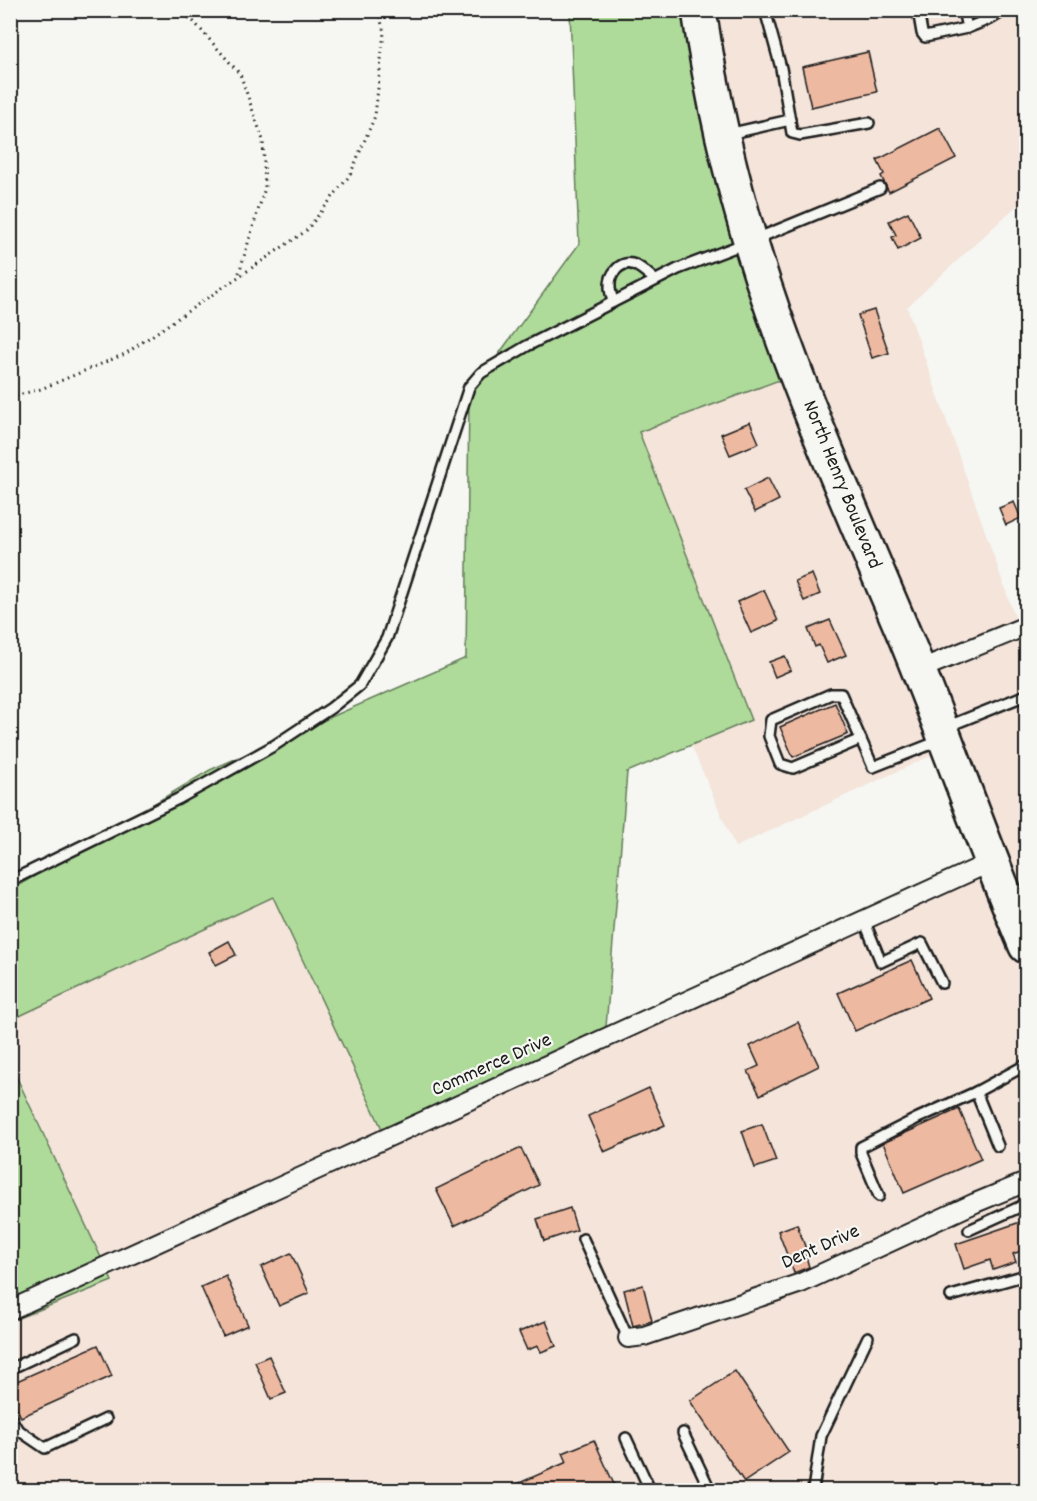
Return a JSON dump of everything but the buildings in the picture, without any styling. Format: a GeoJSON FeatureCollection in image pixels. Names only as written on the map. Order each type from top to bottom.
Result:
{"type":"FeatureCollection","features":[{"type":"Feature","properties":{"kind":"highway","name":"North Henry Boulevard"},"geometry":{"type":"LineString","coordinates":[[699,10],[709,73],[723,135],[751,241],[773,312],[811,413],[918,670],[991,862],[1026,946]]}},
{"type":"Feature","properties":{"kind":"street"},"geometry":{"type":"LineString","coordinates":[[918,670],[1026,626]]}},
{"type":"Feature","properties":{"kind":"street","name":"Commerce Drive"},"geometry":{"type":"LineString","coordinates":[[10,1310],[991,862]]}},
{"type":"Feature","properties":{"kind":"street","name":"Dent Drive"},"geometry":{"type":"LineString","coordinates":[[628,1338],[644,1336],[801,1283],[1026,1182]]}},
{"type":"Feature","properties":{"kind":"lane"},"geometry":{"type":"LineString","coordinates":[[765,10],[781,68],[792,133],[800,135],[869,123]]}},
{"type":"Feature","properties":{"kind":"lane"},"geometry":{"type":"LineString","coordinates":[[918,10],[922,33],[925,37],[967,28],[1005,10]]}},
{"type":"Feature","properties":{"kind":"lane"},"geometry":{"type":"LineString","coordinates":[[963,10],[967,28]]}},
{"type":"Feature","properties":{"kind":"lane"},"geometry":{"type":"LineString","coordinates":[[723,135],[790,120]]}},
{"type":"Feature","properties":{"kind":"lane"},"geometry":{"type":"LineString","coordinates":[[10,881],[178,799],[275,745],[331,708],[360,685],[387,638],[469,387],[482,373],[527,346],[678,269],[880,188]]}},
{"type":"Feature","properties":{"kind":"lane"},"geometry":{"type":"LineString","coordinates":[[613,302],[609,287],[610,281],[615,271],[624,264],[638,266],[655,280]]}},
{"type":"Feature","properties":{"kind":"lane"},"geometry":{"type":"LineString","coordinates":[[861,740],[793,768],[780,764],[769,736],[771,720],[831,694],[841,694],[873,767],[1026,695]]}},
{"type":"Feature","properties":{"kind":"lane"},"geometry":{"type":"LineString","coordinates":[[864,920],[881,962],[922,943],[942,983]]}},
{"type":"Feature","properties":{"kind":"lane"},"geometry":{"type":"LineString","coordinates":[[879,1196],[861,1153],[861,1147],[976,1092],[1026,1065]]}},
{"type":"Feature","properties":{"kind":"lane"},"geometry":{"type":"LineString","coordinates":[[976,1092],[998,1146]]}},
{"type":"Feature","properties":{"kind":"lane"},"geometry":{"type":"LineString","coordinates":[[969,1230],[1026,1204]]}},
{"type":"Feature","properties":{"kind":"lane"},"geometry":{"type":"LineString","coordinates":[[583,1239],[628,1338]]}},
{"type":"Feature","properties":{"kind":"lane"},"geometry":{"type":"LineString","coordinates":[[951,1296],[1026,1275]]}},
{"type":"Feature","properties":{"kind":"lane"},"geometry":{"type":"LineString","coordinates":[[813,1491],[821,1436],[868,1337]]}},
{"type":"Feature","properties":{"kind":"lane"},"geometry":{"type":"LineString","coordinates":[[10,1369],[76,1338]]}},
{"type":"Feature","properties":{"kind":"lane"},"geometry":{"type":"LineString","coordinates":[[10,1416],[17,1430],[45,1448],[106,1419]]}},
{"type":"Feature","properties":{"kind":"lane"},"geometry":{"type":"LineString","coordinates":[[683,1433],[710,1491]]}},
{"type":"Feature","properties":{"kind":"lane"},"geometry":{"type":"LineString","coordinates":[[626,1438],[650,1491]]}},
{"type":"Feature","properties":{"kind":"path"},"geometry":{"type":"LineString","coordinates":[[179,10],[194,21],[240,74],[263,140],[265,188],[238,277]]}},
{"type":"Feature","properties":{"kind":"path"},"geometry":{"type":"LineString","coordinates":[[191,10],[194,21]]}},
{"type":"Feature","properties":{"kind":"path"},"geometry":{"type":"LineString","coordinates":[[10,397],[41,389],[125,354],[306,231],[350,175],[375,116],[384,32],[378,10]]}},
{"type":"Feature","properties":{"kind":"shaded area"},"geometry":{"type":"Polygon","coordinates":[[[701,11],[1018,11],[1024,199],[907,307],[1018,626],[1026,623],[1026,1490],[11,1490],[11,1321],[112,1281],[11,1063],[10,1020],[274,897],[384,1133],[990,861],[941,751],[735,847],[691,745],[751,719],[638,432],[701,11]]]}},
{"type":"Feature","properties":{"kind":"green space"},"geometry":{"type":"Polygon","coordinates":[[[570,11],[701,11],[801,372],[639,432],[751,720],[627,772],[605,1039],[384,1133],[273,897],[11,1020],[11,890],[210,770],[466,658],[469,395],[579,244],[570,11]]]}},
{"type":"Feature","properties":{"kind":"green space"},"geometry":{"type":"Polygon","coordinates":[[[10,1063],[112,1281],[11,1321],[10,1321],[10,1063]]]}}]}
